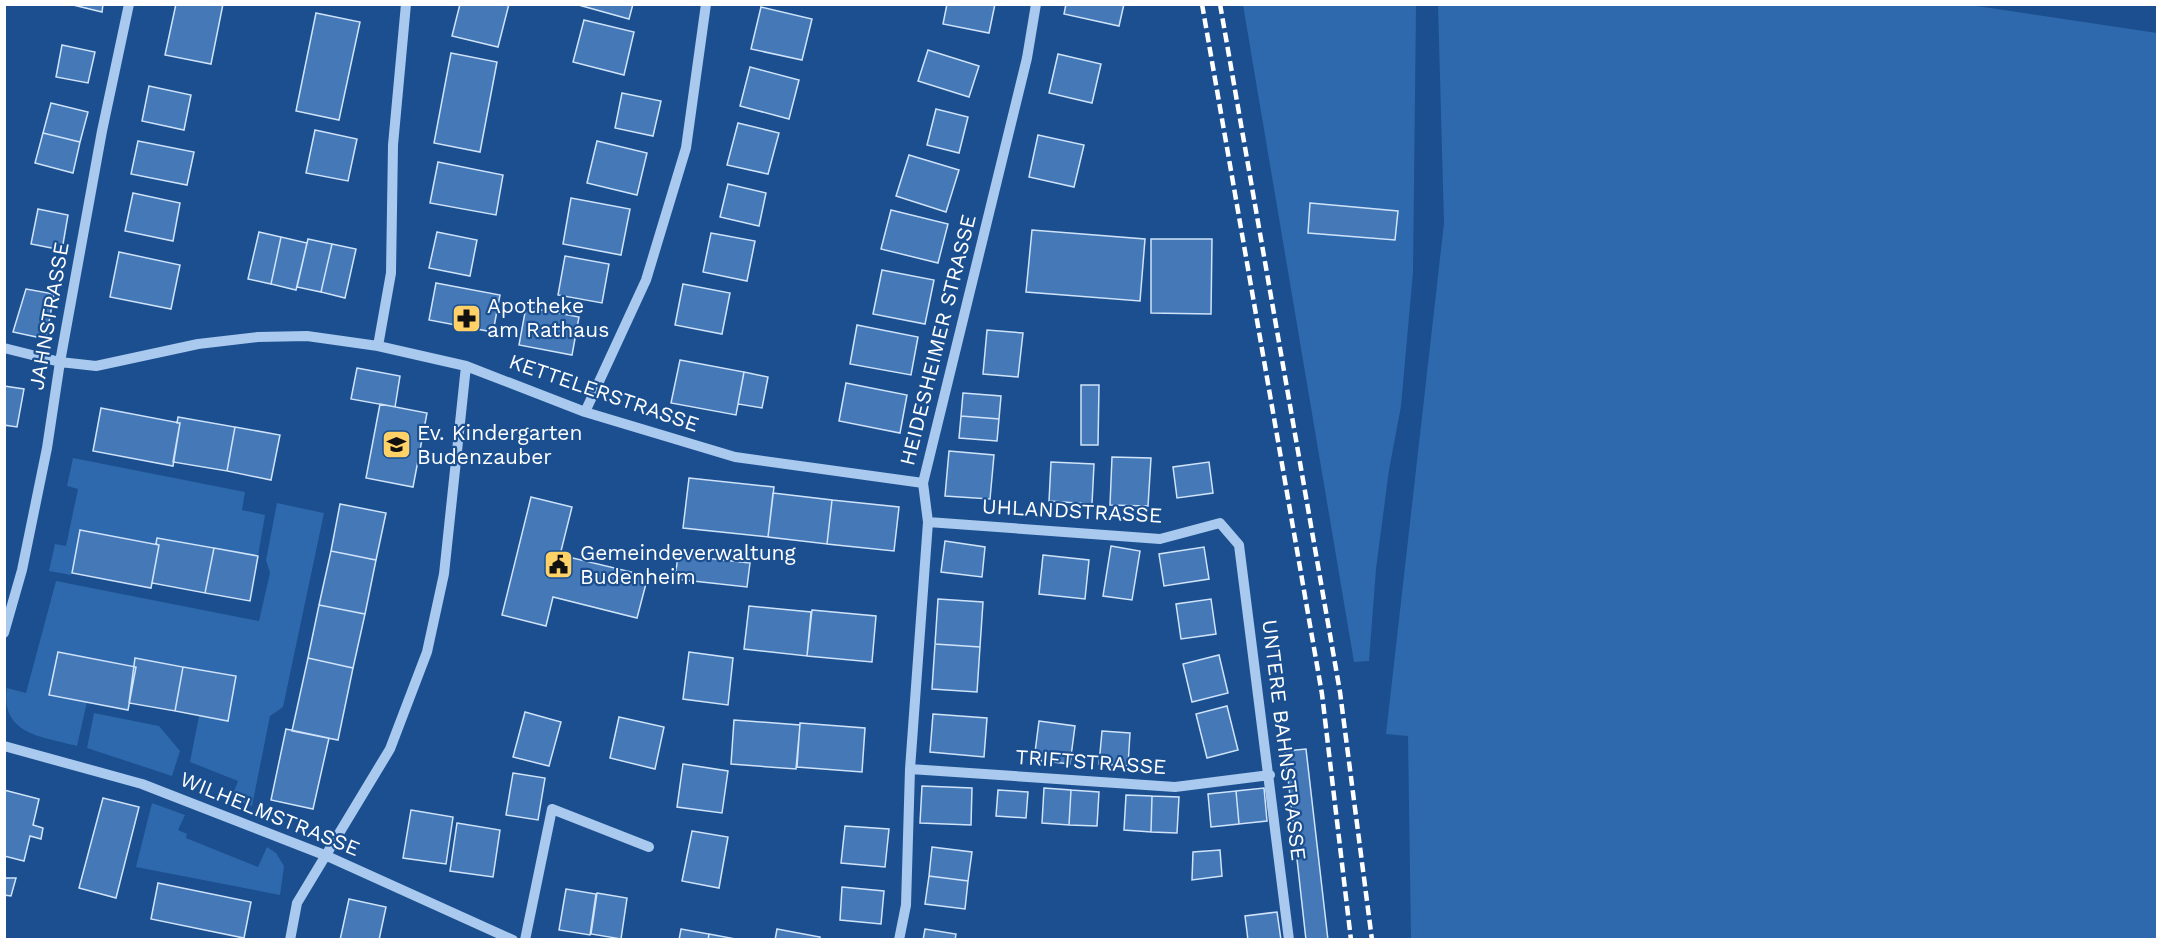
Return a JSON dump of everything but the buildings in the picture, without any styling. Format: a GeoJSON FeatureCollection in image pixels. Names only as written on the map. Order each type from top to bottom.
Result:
{"type":"FeatureCollection","features":[{"type":"Feature","properties":{"kind":"street","name":"JAHNSTRASSE"},"geometry":{"type":"LineString","coordinates":[[4,633],[22,570],[47,448],[60,362],[129,4]]}},
{"type":"Feature","properties":{"kind":"street"},"geometry":{"type":"LineString","coordinates":[[378,346],[391,273],[393,145],[406,4]]}},
{"type":"Feature","properties":{"kind":"street"},"geometry":{"type":"LineString","coordinates":[[585,412],[646,280],[686,148],[706,4]]}},
{"type":"Feature","properties":{"kind":"street","name":"HEIDESHEIMER STRASSE"},"geometry":{"type":"LineString","coordinates":[[899,939],[906,905],[910,769],[928,522],[923,483],[1028,58],[1036,4]]}},
{"type":"Feature","properties":{"kind":"street","name":"KETTELERSTRASSE"},"geometry":{"type":"LineString","coordinates":[[4,348],[60,362],[96,366],[198,344],[258,337],[307,336],[378,346],[466,366],[585,412],[735,457],[923,483]]}},
{"type":"Feature","properties":{"kind":"street"},"geometry":{"type":"LineString","coordinates":[[290,939],[297,903],[390,749],[427,652],[444,574],[466,366]]}},
{"type":"Feature","properties":{"kind":"street","name":"UHLANDSTRASSE"},"geometry":{"type":"LineString","coordinates":[[928,522],[1160,539],[1220,523],[1239,545]]}},
{"type":"Feature","properties":{"kind":"street","name":"UNTERE BAHNSTRASSE"},"geometry":{"type":"LineString","coordinates":[[1239,545],[1289,939]]}},
{"type":"Feature","properties":{"kind":"street","name":"WILHELMSTRASSE"},"geometry":{"type":"LineString","coordinates":[[4,746],[142,784],[327,856],[513,939]]}},
{"type":"Feature","properties":{"kind":"street","name":"TRIFTSTRASSE"},"geometry":{"type":"LineString","coordinates":[[910,769],[1176,788],[1270,776]]}},
{"type":"Feature","properties":{"kind":"street"},"geometry":{"type":"LineString","coordinates":[[525,939],[552,809],[649,847]]}},
{"type":"Feature","properties":{"kind":"shaded area"},"geometry":{"type":"Polygon","coordinates":[[[1243,5],[1416,5],[1413,272],[1401,406],[1389,470],[1376,569],[1369,661],[1354,662],[1243,5]]]}},
{"type":"Feature","properties":{"kind":"shaded area"},"geometry":{"type":"Polygon","coordinates":[[[1438,5],[1970,5],[2157,33],[2157,939],[1411,939],[1408,736],[1386,734],[1444,223],[1438,5]]]}},
{"type":"Feature","properties":{"kind":"shaded area"},"geometry":{"type":"Polygon","coordinates":[[[73,458],[245,492],[242,510],[265,515],[258,556],[157,538],[156,544],[80,530],[71,575],[49,571],[55,544],[66,546],[78,489],[67,486],[73,458]]]}},
{"type":"Feature","properties":{"kind":"shaded area"},"geometry":{"type":"Polygon","coordinates":[[[277,503],[324,513],[283,707],[270,716],[252,806],[231,799],[238,781],[190,762],[199,716],[228,721],[236,676],[135,658],[133,666],[58,652],[49,695],[87,702],[77,746],[38,736],[17,725],[10,716],[7,688],[26,693],[56,581],[259,621],[270,573],[266,560],[277,503]]]}},
{"type":"Feature","properties":{"kind":"shaded area"},"geometry":{"type":"Polygon","coordinates":[[[94,713],[159,726],[180,751],[172,776],[87,748],[94,713]]]}},
{"type":"Feature","properties":{"kind":"shaded area"},"geometry":{"type":"Polygon","coordinates":[[[152,803],[185,815],[178,830],[187,834],[186,838],[258,867],[267,847],[276,853],[284,866],[280,895],[136,867],[152,803]]]}},
{"type":"Feature","properties":{"kind":"railway"},"geometry":{"type":"LineString","coordinates":[[1202,4],[1322,694],[1351,940]]}},
{"type":"Feature","properties":{"kind":"railway"},"geometry":{"type":"LineString","coordinates":[[1220,4],[1340,692],[1372,940]]}},
{"type":"Feature","properties":{"kind":"place","name":"Apotheke am Rathaus"},"geometry":{"type":"Point","coordinates":[466,318]}},
{"type":"Feature","properties":{"kind":"place","name":"Ev. Kindergarten Budenzauber"},"geometry":{"type":"Point","coordinates":[396,445]}},
{"type":"Feature","properties":{"kind":"place","name":"Gemeindeverwaltung Budenheim"},"geometry":{"type":"Point","coordinates":[559,565]}}]}
